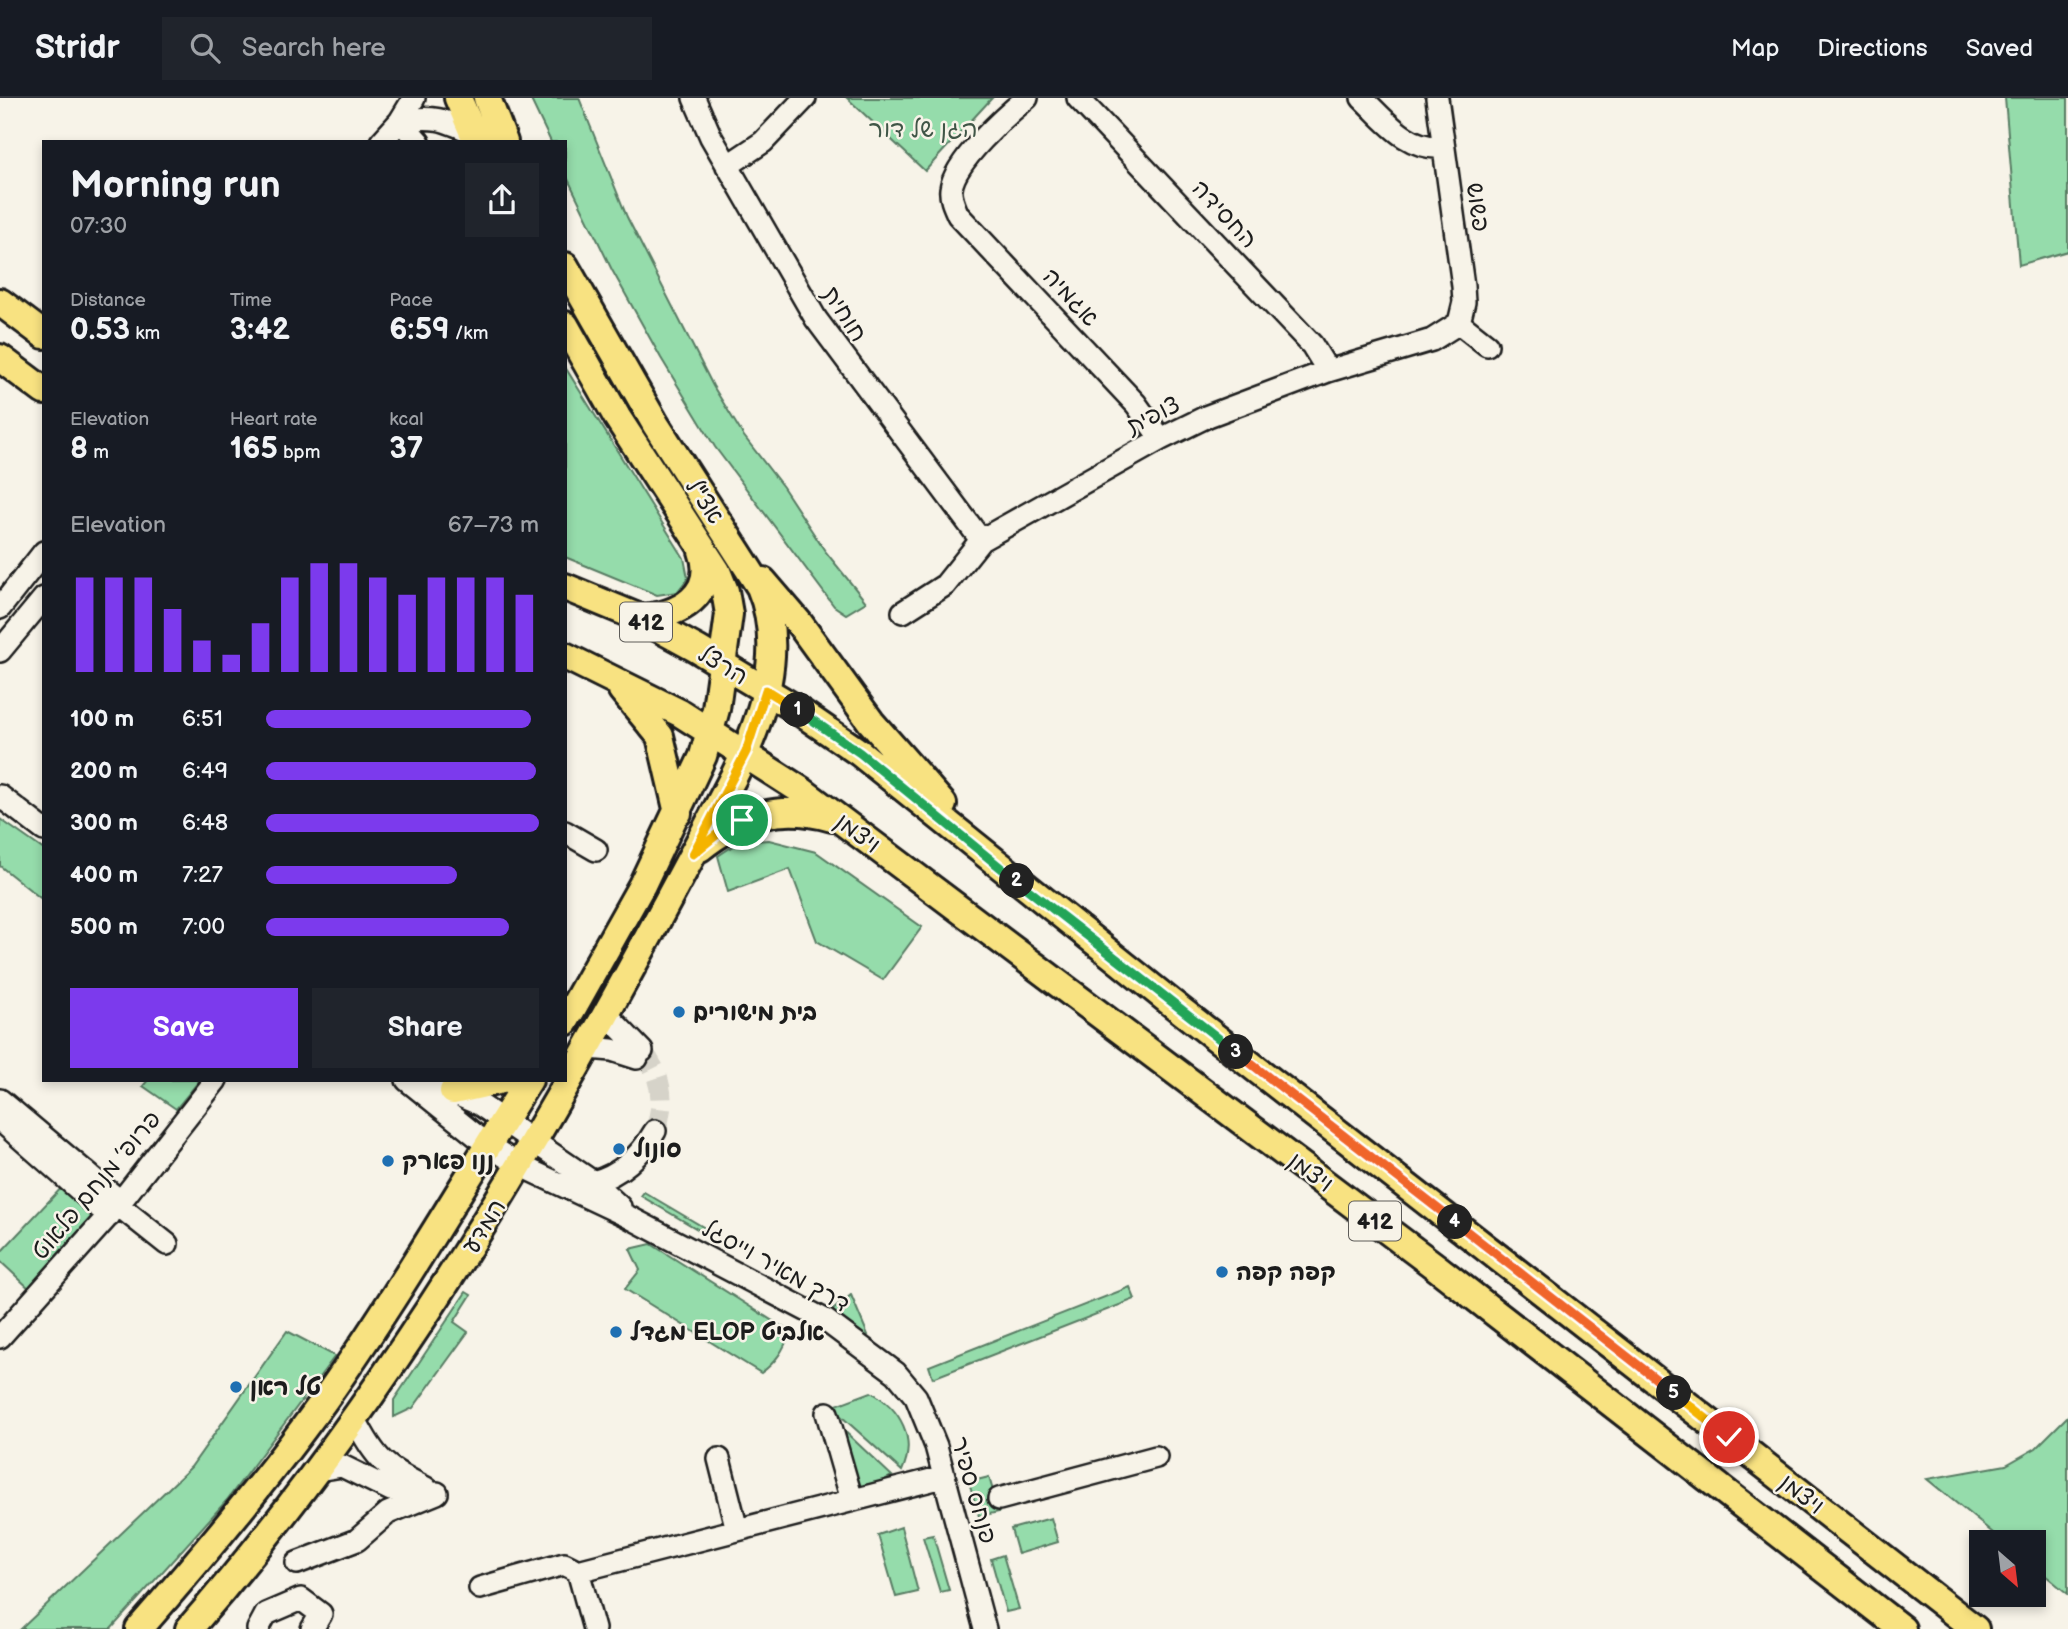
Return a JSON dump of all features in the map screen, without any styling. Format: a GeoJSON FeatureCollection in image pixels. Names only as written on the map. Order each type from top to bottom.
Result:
{"type":"FeatureCollection","features":[{"type":"Feature","properties":{"kind":"main road"},"geometry":{"type":"LineString","coordinates":[[458,98],[475,137]]}},
{"type":"Feature","properties":{"kind":"main road"},"geometry":{"type":"LineString","coordinates":[[487,98],[504,140]]}},
{"type":"Feature","properties":{"kind":"main road","name":"אצ\"ל"},"geometry":{"type":"LineString","coordinates":[[567,269],[656,425],[748,565],[768,605],[772,661],[766,690],[746,752]]}},
{"type":"Feature","properties":{"kind":"main road"},"geometry":{"type":"LineString","coordinates":[[0,302],[42,334]]}},
{"type":"Feature","properties":{"kind":"main road","name":"אצ\"ל"},"geometry":{"type":"LineString","coordinates":[[567,329],[623,427],[717,571],[728,602],[722,666]]}},
{"type":"Feature","properties":{"kind":"main road"},"geometry":{"type":"LineString","coordinates":[[0,358],[42,390]]}},
{"type":"Feature","properties":{"kind":"main road"},"geometry":{"type":"LineString","coordinates":[[640,618],[667,615],[685,606],[700,592],[706,578],[705,564],[693,534]]}},
{"type":"Feature","properties":{"kind":"main road"},"geometry":{"type":"LineString","coordinates":[[748,565],[784,604],[871,722],[995,863]]}},
{"type":"Feature","properties":{"kind":"main road","name":"הרצל"},"geometry":{"type":"LineString","coordinates":[[567,588],[640,618],[766,690]]}},
{"type":"Feature","properties":{"kind":"main road","name":"412"},"geometry":{"type":"LineString","coordinates":[[567,657],[711,730]]}},
{"type":"Feature","properties":{"kind":"main road"},"geometry":{"type":"LineString","coordinates":[[570,1005],[678,813],[711,730],[722,666]]}},
{"type":"Feature","properties":{"kind":"main road"},"geometry":{"type":"LineString","coordinates":[[611,678],[660,736],[678,813]]}},
{"type":"Feature","properties":{"kind":"main road","name":"ויצמן"},"geometry":{"type":"LineString","coordinates":[[766,690],[860,753],[995,863],[1975,1629]]}},
{"type":"Feature","properties":{"kind":"main road","name":"ויצמן"},"geometry":{"type":"LineString","coordinates":[[711,730],[842,821],[1436,1267],[1902,1629]]}},
{"type":"Feature","properties":{"kind":"main road","name":"המדע"},"geometry":{"type":"LineString","coordinates":[[189,1629],[246,1563],[318,1470],[456,1271],[589,1048],[746,752]]}},
{"type":"Feature","properties":{"kind":"main road"},"geometry":{"type":"LineString","coordinates":[[693,854],[720,832],[758,814],[796,811],[842,821]]}},
{"type":"Feature","properties":{"kind":"main road"},"geometry":{"type":"LineString","coordinates":[[453,1091],[497,1082]]}},
{"type":"Feature","properties":{"kind":"main road","name":"המדע"},"geometry":{"type":"LineString","coordinates":[[139,1629],[229,1524],[324,1401],[396,1294],[528,1082]]}},
{"type":"Feature","properties":{"kind":"street"},"geometry":{"type":"LineString","coordinates":[[384,140],[414,98]]}},
{"type":"Feature","properties":{"kind":"street","name":"חוחית"},"geometry":{"type":"LineString","coordinates":[[694,98],[727,166],[816,319],[981,540]]}},
{"type":"Feature","properties":{"kind":"street"},"geometry":{"type":"LineString","coordinates":[[727,166],[763,142],[805,98]]}},
{"type":"Feature","properties":{"kind":"street","name":"אגמיה"},"geometry":{"type":"LineString","coordinates":[[1027,98],[964,161],[951,188],[952,201],[958,215],[1136,404],[1161,439]]}},
{"type":"Feature","properties":{"kind":"street","name":"החסידה"},"geometry":{"type":"LineString","coordinates":[[1078,98],[1312,345],[1328,371]]}},
{"type":"Feature","properties":{"kind":"street"},"geometry":{"type":"LineString","coordinates":[[1362,98],[1412,142],[1443,146]]}},
{"type":"Feature","properties":{"kind":"street","name":"פשוש"},"geometry":{"type":"LineString","coordinates":[[1437,98],[1463,286],[1464,302],[1459,323]]}},
{"type":"Feature","properties":{"kind":"street"},"geometry":{"type":"LineString","coordinates":[[400,121],[426,116],[443,119],[475,137]]}},
{"type":"Feature","properties":{"kind":"street"},"geometry":{"type":"LineString","coordinates":[[400,121],[417,140]]}},
{"type":"Feature","properties":{"kind":"street"},"geometry":{"type":"LineString","coordinates":[[1459,323],[1487,345]]}},
{"type":"Feature","properties":{"kind":"street","name":"צופית"},"geometry":{"type":"LineString","coordinates":[[903,612],[945,585],[981,540],[1161,439],[1208,416],[1328,371],[1432,340],[1459,323]]}},
{"type":"Feature","properties":{"kind":"street"},"geometry":{"type":"LineString","coordinates":[[0,608],[42,555]]}},
{"type":"Feature","properties":{"kind":"street"},"geometry":{"type":"LineString","coordinates":[[0,651],[42,600]]}},
{"type":"Feature","properties":{"kind":"street"},"geometry":{"type":"LineString","coordinates":[[0,789],[18,809]]}},
{"type":"Feature","properties":{"kind":"street"},"geometry":{"type":"LineString","coordinates":[[0,796],[42,828]]}},
{"type":"Feature","properties":{"kind":"street"},"geometry":{"type":"LineString","coordinates":[[567,833],[596,850]]}},
{"type":"Feature","properties":{"kind":"street"},"geometry":{"type":"LineString","coordinates":[[589,1048],[639,1055],[607,1015]]}},
{"type":"Feature","properties":{"kind":"street","name":"פרופ׳ מנחם פלאוט"},"geometry":{"type":"LineString","coordinates":[[0,1337],[116,1207],[214,1082]]}},
{"type":"Feature","properties":{"kind":"street","name":"פרופ׳ מנחם פלאוט"},"geometry":{"type":"LineString","coordinates":[[203,1097],[222,1082]]}},
{"type":"Feature","properties":{"kind":"street"},"geometry":{"type":"LineString","coordinates":[[409,1082],[489,1146],[527,1155]]}},
{"type":"Feature","properties":{"kind":"street"},"geometry":{"type":"LineString","coordinates":[[428,1082],[453,1091],[505,1122],[527,1155]]}},
{"type":"Feature","properties":{"kind":"street"},"geometry":{"type":"LineString","coordinates":[[0,1100],[116,1207]]}},
{"type":"Feature","properties":{"kind":"street"},"geometry":{"type":"LineString","coordinates":[[0,1120],[167,1244]]}},
{"type":"Feature","properties":{"kind":"street"},"geometry":{"type":"LineString","coordinates":[[593,1182],[605,1179],[644,1150],[655,1131]]}},
{"type":"Feature","properties":{"kind":"street","name":"דרך מאיר וייסגל"},"geometry":{"type":"LineString","coordinates":[[527,1155],[593,1182],[621,1209]]}},
{"type":"Feature","properties":{"kind":"street","name":"דרך מאיר וייסגל"},"geometry":{"type":"LineString","coordinates":[[527,1155],[825,1320],[897,1373]]}},
{"type":"Feature","properties":{"kind":"street"},"geometry":{"type":"LineString","coordinates":[[621,1209],[628,1163]]}},
{"type":"Feature","properties":{"kind":"street","name":"פנחס ספיר"},"geometry":{"type":"LineString","coordinates":[[897,1373],[916,1397],[936,1446],[985,1629]]}},
{"type":"Feature","properties":{"kind":"street"},"geometry":{"type":"LineString","coordinates":[[827,1413],[852,1500]]}},
{"type":"Feature","properties":{"kind":"street"},"geometry":{"type":"LineString","coordinates":[[355,1419],[371,1448],[389,1469],[437,1493]]}},
{"type":"Feature","properties":{"kind":"street"},"geometry":{"type":"LineString","coordinates":[[999,1499],[1156,1457]]}},
{"type":"Feature","properties":{"kind":"street"},"geometry":{"type":"LineString","coordinates":[[719,1459],[737,1530]]}},
{"type":"Feature","properties":{"kind":"street"},"geometry":{"type":"LineString","coordinates":[[318,1470],[342,1466],[391,1490],[437,1493]]}},
{"type":"Feature","properties":{"kind":"street"},"geometry":{"type":"LineString","coordinates":[[480,1588],[564,1563],[578,1571],[943,1477]]}},
{"type":"Feature","properties":{"kind":"street"},"geometry":{"type":"LineString","coordinates":[[356,1486],[380,1501],[388,1513]]}},
{"type":"Feature","properties":{"kind":"street"},"geometry":{"type":"LineString","coordinates":[[297,1563],[357,1540],[388,1513],[437,1493]]}},
{"type":"Feature","properties":{"kind":"street"},"geometry":{"type":"LineString","coordinates":[[578,1571],[594,1629]]}},
{"type":"Feature","properties":{"kind":"street"},"geometry":{"type":"LineString","coordinates":[[258,1629],[266,1614],[301,1599],[321,1614],[312,1629]]}},
{"type":"Feature","properties":{"kind":"green space"},"geometry":{"type":"Polygon","coordinates":[[[530,98],[579,98],[627,217],[713,386],[743,435],[783,487],[825,551],[866,602],[846,614],[834,606],[715,447],[612,270],[567,177],[567,140],[550,140],[530,98]]]}},
{"type":"Feature","properties":{"kind":"green space","name":"הגן של דור"},"geometry":{"type":"Polygon","coordinates":[[[847,98],[992,98],[925,171],[847,98]]]}},
{"type":"Feature","properties":{"kind":"green space"},"geometry":{"type":"Polygon","coordinates":[[[2005,98],[2068,98],[2068,251],[2019,265],[2005,98]]]}},
{"type":"Feature","properties":{"kind":"green space"},"geometry":{"type":"Polygon","coordinates":[[[567,370],[684,558],[688,578],[677,592],[657,595],[567,558],[567,370]]]}},
{"type":"Feature","properties":{"kind":"green space"},"geometry":{"type":"Polygon","coordinates":[[[0,819],[42,849],[42,899],[0,866],[0,819]]]}},
{"type":"Feature","properties":{"kind":"green space"},"geometry":{"type":"Polygon","coordinates":[[[769,840],[816,852],[922,927],[883,980],[817,941],[790,869],[728,892],[718,856],[739,842],[769,840]]]}},
{"type":"Feature","properties":{"kind":"green space"},"geometry":{"type":"Polygon","coordinates":[[[146,1082],[198,1082],[176,1109],[143,1086],[146,1082]]]}},
{"type":"Feature","properties":{"kind":"green space"},"geometry":{"type":"Polygon","coordinates":[[[63,1186],[101,1218],[32,1291],[0,1261],[0,1253],[63,1186]]]}},
{"type":"Feature","properties":{"kind":"green space"},"geometry":{"type":"Polygon","coordinates":[[[644,1192],[708,1230],[706,1234],[641,1196],[644,1192]]]}},
{"type":"Feature","properties":{"kind":"green space"},"geometry":{"type":"Polygon","coordinates":[[[651,1244],[790,1332],[775,1360],[761,1373],[625,1289],[640,1270],[630,1249],[651,1244]]]}},
{"type":"Feature","properties":{"kind":"green space"},"geometry":{"type":"Polygon","coordinates":[[[1130,1287],[1135,1299],[933,1378],[929,1366],[1130,1287]]]}},
{"type":"Feature","properties":{"kind":"green space"},"geometry":{"type":"Polygon","coordinates":[[[466,1292],[471,1295],[454,1322],[468,1332],[413,1408],[394,1417],[394,1400],[466,1292]]]}},
{"type":"Feature","properties":{"kind":"green space"},"geometry":{"type":"Polygon","coordinates":[[[851,1295],[868,1335],[861,1339],[827,1315],[851,1295]]]}},
{"type":"Feature","properties":{"kind":"green space"},"geometry":{"type":"Polygon","coordinates":[[[287,1331],[335,1356],[227,1500],[111,1629],[21,1629],[191,1467],[287,1331]]]}},
{"type":"Feature","properties":{"kind":"green space"},"geometry":{"type":"Polygon","coordinates":[[[871,1392],[891,1407],[907,1436],[908,1448],[902,1471],[831,1407],[871,1392]]]}},
{"type":"Feature","properties":{"kind":"green space"},"geometry":{"type":"Polygon","coordinates":[[[2068,1416],[2068,1594],[2046,1576],[2046,1530],[1989,1530],[1927,1479],[2006,1465],[2036,1448],[2068,1416]]]}},
{"type":"Feature","properties":{"kind":"green space"},"geometry":{"type":"Polygon","coordinates":[[[837,1424],[892,1476],[862,1492],[849,1471],[837,1424]]]}},
{"type":"Feature","properties":{"kind":"green space"},"geometry":{"type":"Polygon","coordinates":[[[989,1477],[999,1512],[979,1516],[969,1482],[989,1477]]]}},
{"type":"Feature","properties":{"kind":"green space"},"geometry":{"type":"Polygon","coordinates":[[[1051,1518],[1058,1542],[1018,1554],[1011,1529],[1051,1518]]]}},
{"type":"Feature","properties":{"kind":"green space"},"geometry":{"type":"Polygon","coordinates":[[[901,1527],[918,1592],[896,1597],[878,1535],[901,1527]]]}},
{"type":"Feature","properties":{"kind":"green space"},"geometry":{"type":"Polygon","coordinates":[[[933,1535],[949,1590],[940,1592],[923,1537],[933,1535]]]}},
{"type":"Feature","properties":{"kind":"green space"},"geometry":{"type":"Polygon","coordinates":[[[1003,1555],[1019,1609],[1006,1612],[991,1559],[1003,1555]]]}},
{"type":"Feature","properties":{"kind":"tunnel"},"geometry":{"type":"LineString","coordinates":[[642,1051],[654,1070],[660,1090],[660,1110],[655,1131]]}},
{"type":"Feature","properties":{"kind":"place","name":"בית מישורים"},"geometry":{"type":"Point","coordinates":[679,1012]}},
{"type":"Feature","properties":{"kind":"place","name":"סונול"},"geometry":{"type":"Point","coordinates":[619,1149]}},
{"type":"Feature","properties":{"kind":"place","name":"ננו פארק"},"geometry":{"type":"Point","coordinates":[388,1161]}},
{"type":"Feature","properties":{"kind":"place","name":"קפה קפה"},"geometry":{"type":"Point","coordinates":[1222,1272]}},
{"type":"Feature","properties":{"kind":"place","name":"מגדל ELOP אלביט"},"geometry":{"type":"Point","coordinates":[616,1332]}},
{"type":"Feature","properties":{"kind":"place","name":"טל ראן"},"geometry":{"type":"Point","coordinates":[236,1387]}},
{"type":"Feature","properties":{"kind":"route"},"geometry":{"type":"LineString","coordinates":[[742,820],[720,832],[693,854],[746,752],[766,690],[860,753],[1169,1000],[1729,1437]]}}]}
